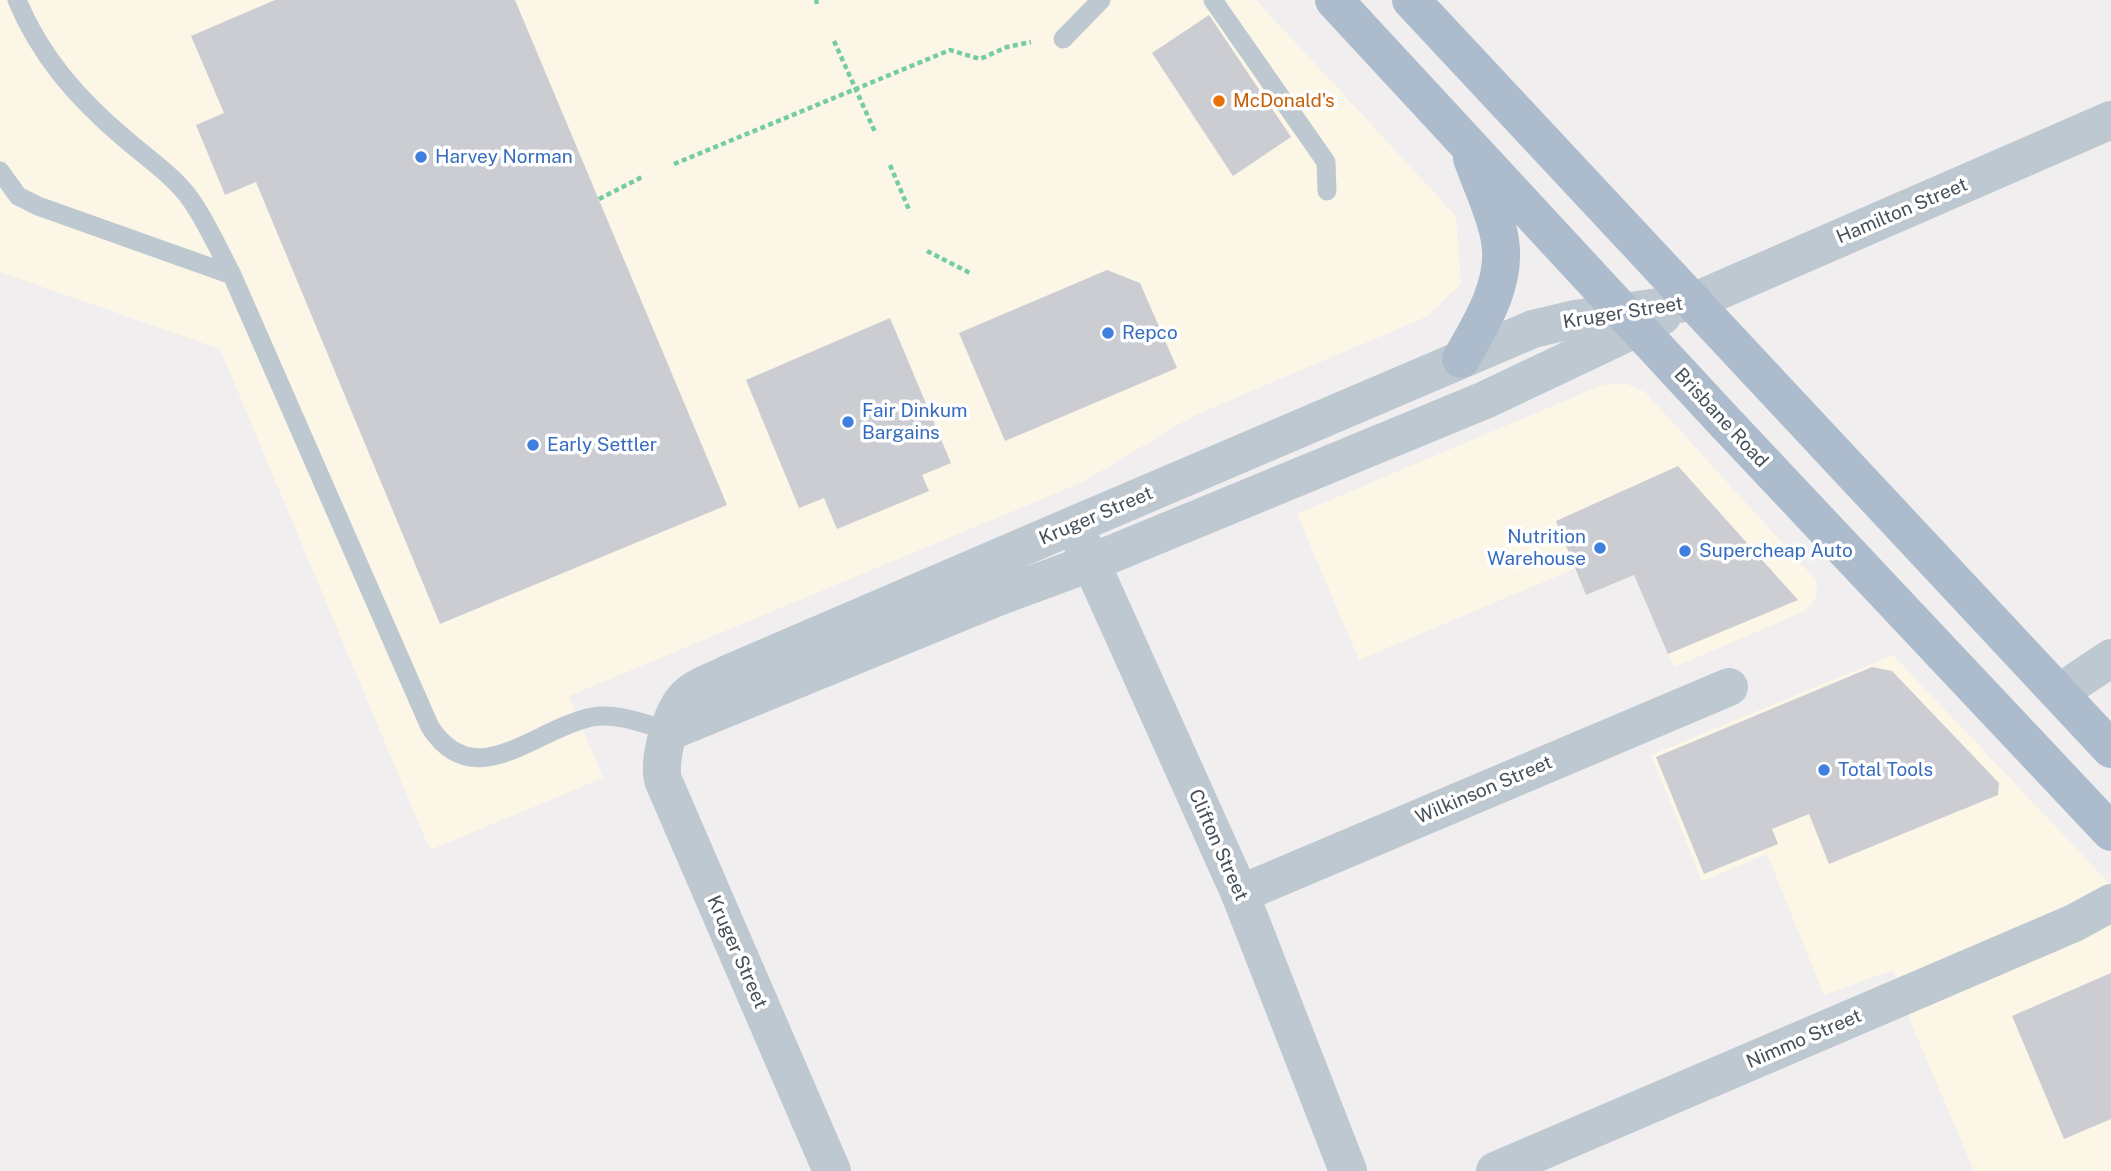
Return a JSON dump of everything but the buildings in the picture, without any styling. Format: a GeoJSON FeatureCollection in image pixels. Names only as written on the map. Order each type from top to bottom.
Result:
{"type":"FeatureCollection","features":[{"type":"Feature","properties":{"kind":"main road","name":"Brisbane Road"},"geometry":{"type":"LineString","coordinates":[[1334,0],[2111,832]]}},
{"type":"Feature","properties":{"kind":"main road"},"geometry":{"type":"LineString","coordinates":[[1411,0],[2111,749]]}},
{"type":"Feature","properties":{"kind":"main road"},"geometry":{"type":"LineString","coordinates":[[1461,359],[1487,312],[1502,257],[1495,222],[1467,143]]}},
{"type":"Feature","properties":{"kind":"street","name":"Hamilton Street"},"geometry":{"type":"LineString","coordinates":[[1693,302],[2111,120]]}},
{"type":"Feature","properties":{"kind":"street","name":"Kruger Street"},"geometry":{"type":"LineString","coordinates":[[832,1171],[671,802],[660,766],[679,705],[687,695],[824,632],[1533,329],[1630,320],[1693,302]]}},
{"type":"Feature","properties":{"kind":"street","name":"Kruger Street"},"geometry":{"type":"LineString","coordinates":[[671,731],[998,597],[1290,482],[1485,400],[1630,320]]}},
{"type":"Feature","properties":{"kind":"street","name":"Clifton Street"},"geometry":{"type":"LineString","coordinates":[[1074,525],[1240,894],[1348,1171]]}},
{"type":"Feature","properties":{"kind":"street"},"geometry":{"type":"LineString","coordinates":[[2059,693],[2111,658]]}},
{"type":"Feature","properties":{"kind":"street","name":"Wilkinson Street"},"geometry":{"type":"LineString","coordinates":[[1240,894],[1729,687]]}},
{"type":"Feature","properties":{"kind":"street","name":"Nimmo Street"},"geometry":{"type":"LineString","coordinates":[[1495,1171],[2081,919],[2111,903]]}},
{"type":"Feature","properties":{"kind":"lane"},"geometry":{"type":"LineString","coordinates":[[17,0],[27,25],[57,73],[99,117],[190,199],[232,275],[430,727],[441,744],[461,757],[483,760],[593,717],[617,717],[671,731]]}},
{"type":"Feature","properties":{"kind":"lane"},"geometry":{"type":"LineString","coordinates":[[1063,39],[1101,0]]}},
{"type":"Feature","properties":{"kind":"lane"},"geometry":{"type":"LineString","coordinates":[[1213,0],[1326,162],[1327,191]]}},
{"type":"Feature","properties":{"kind":"lane"},"geometry":{"type":"LineString","coordinates":[[0,171],[18,196],[38,206],[232,275]]}},
{"type":"Feature","properties":{"kind":"lane"},"geometry":{"type":"LineString","coordinates":[[1272,440],[1290,482]]}},
{"type":"Feature","properties":{"kind":"path"},"geometry":{"type":"LineString","coordinates":[[834,41],[875,132]]}},
{"type":"Feature","properties":{"kind":"path"},"geometry":{"type":"LineString","coordinates":[[674,164],[857,91],[950,50],[980,59],[1007,47],[1031,42]]}},
{"type":"Feature","properties":{"kind":"path"},"geometry":{"type":"LineString","coordinates":[[890,165],[910,212]]}},
{"type":"Feature","properties":{"kind":"path"},"geometry":{"type":"LineString","coordinates":[[600,199],[642,177]]}},
{"type":"Feature","properties":{"kind":"path"},"geometry":{"type":"LineString","coordinates":[[926,251],[970,273]]}},
{"type":"Feature","properties":{"kind":"shaded area"},"geometry":{"type":"Polygon","coordinates":[[[0,0],[1256,0],[1456,216],[1461,284],[1426,317],[1193,416],[1083,482],[569,696],[603,778],[430,850],[220,349],[0,272],[0,0]]]}},
{"type":"Feature","properties":{"kind":"shaded area"},"geometry":{"type":"Polygon","coordinates":[[[1625,383],[1645,392],[1817,581],[1816,598],[1805,611],[1674,667],[1634,575],[1586,595],[1574,569],[1359,660],[1297,514],[1602,385],[1625,383]]]}},
{"type":"Feature","properties":{"kind":"shaded area"},"geometry":{"type":"Polygon","coordinates":[[[1893,655],[2111,885],[2111,1171],[1974,1171],[1914,1030],[1893,970],[1824,995],[1767,854],[1702,881],[1651,755],[1893,655]]]}},
{"type":"Feature","properties":{"kind":"place","name":"McDonald's"},"geometry":{"type":"Point","coordinates":[1219,101]}},
{"type":"Feature","properties":{"kind":"place","name":"Harvey Norman"},"geometry":{"type":"Point","coordinates":[421,157]}},
{"type":"Feature","properties":{"kind":"place","name":"Repco"},"geometry":{"type":"Point","coordinates":[1108,333]}},
{"type":"Feature","properties":{"kind":"place","name":"Fair Dinkum Bargains"},"geometry":{"type":"Point","coordinates":[848,422]}},
{"type":"Feature","properties":{"kind":"place","name":"Early Settler"},"geometry":{"type":"Point","coordinates":[533,445]}},
{"type":"Feature","properties":{"kind":"place","name":"Nutrition Warehouse"},"geometry":{"type":"Point","coordinates":[1600,548]}},
{"type":"Feature","properties":{"kind":"place","name":"Supercheap Auto"},"geometry":{"type":"Point","coordinates":[1685,551]}},
{"type":"Feature","properties":{"kind":"place","name":"Total Tools"},"geometry":{"type":"Point","coordinates":[1824,770]}}]}
